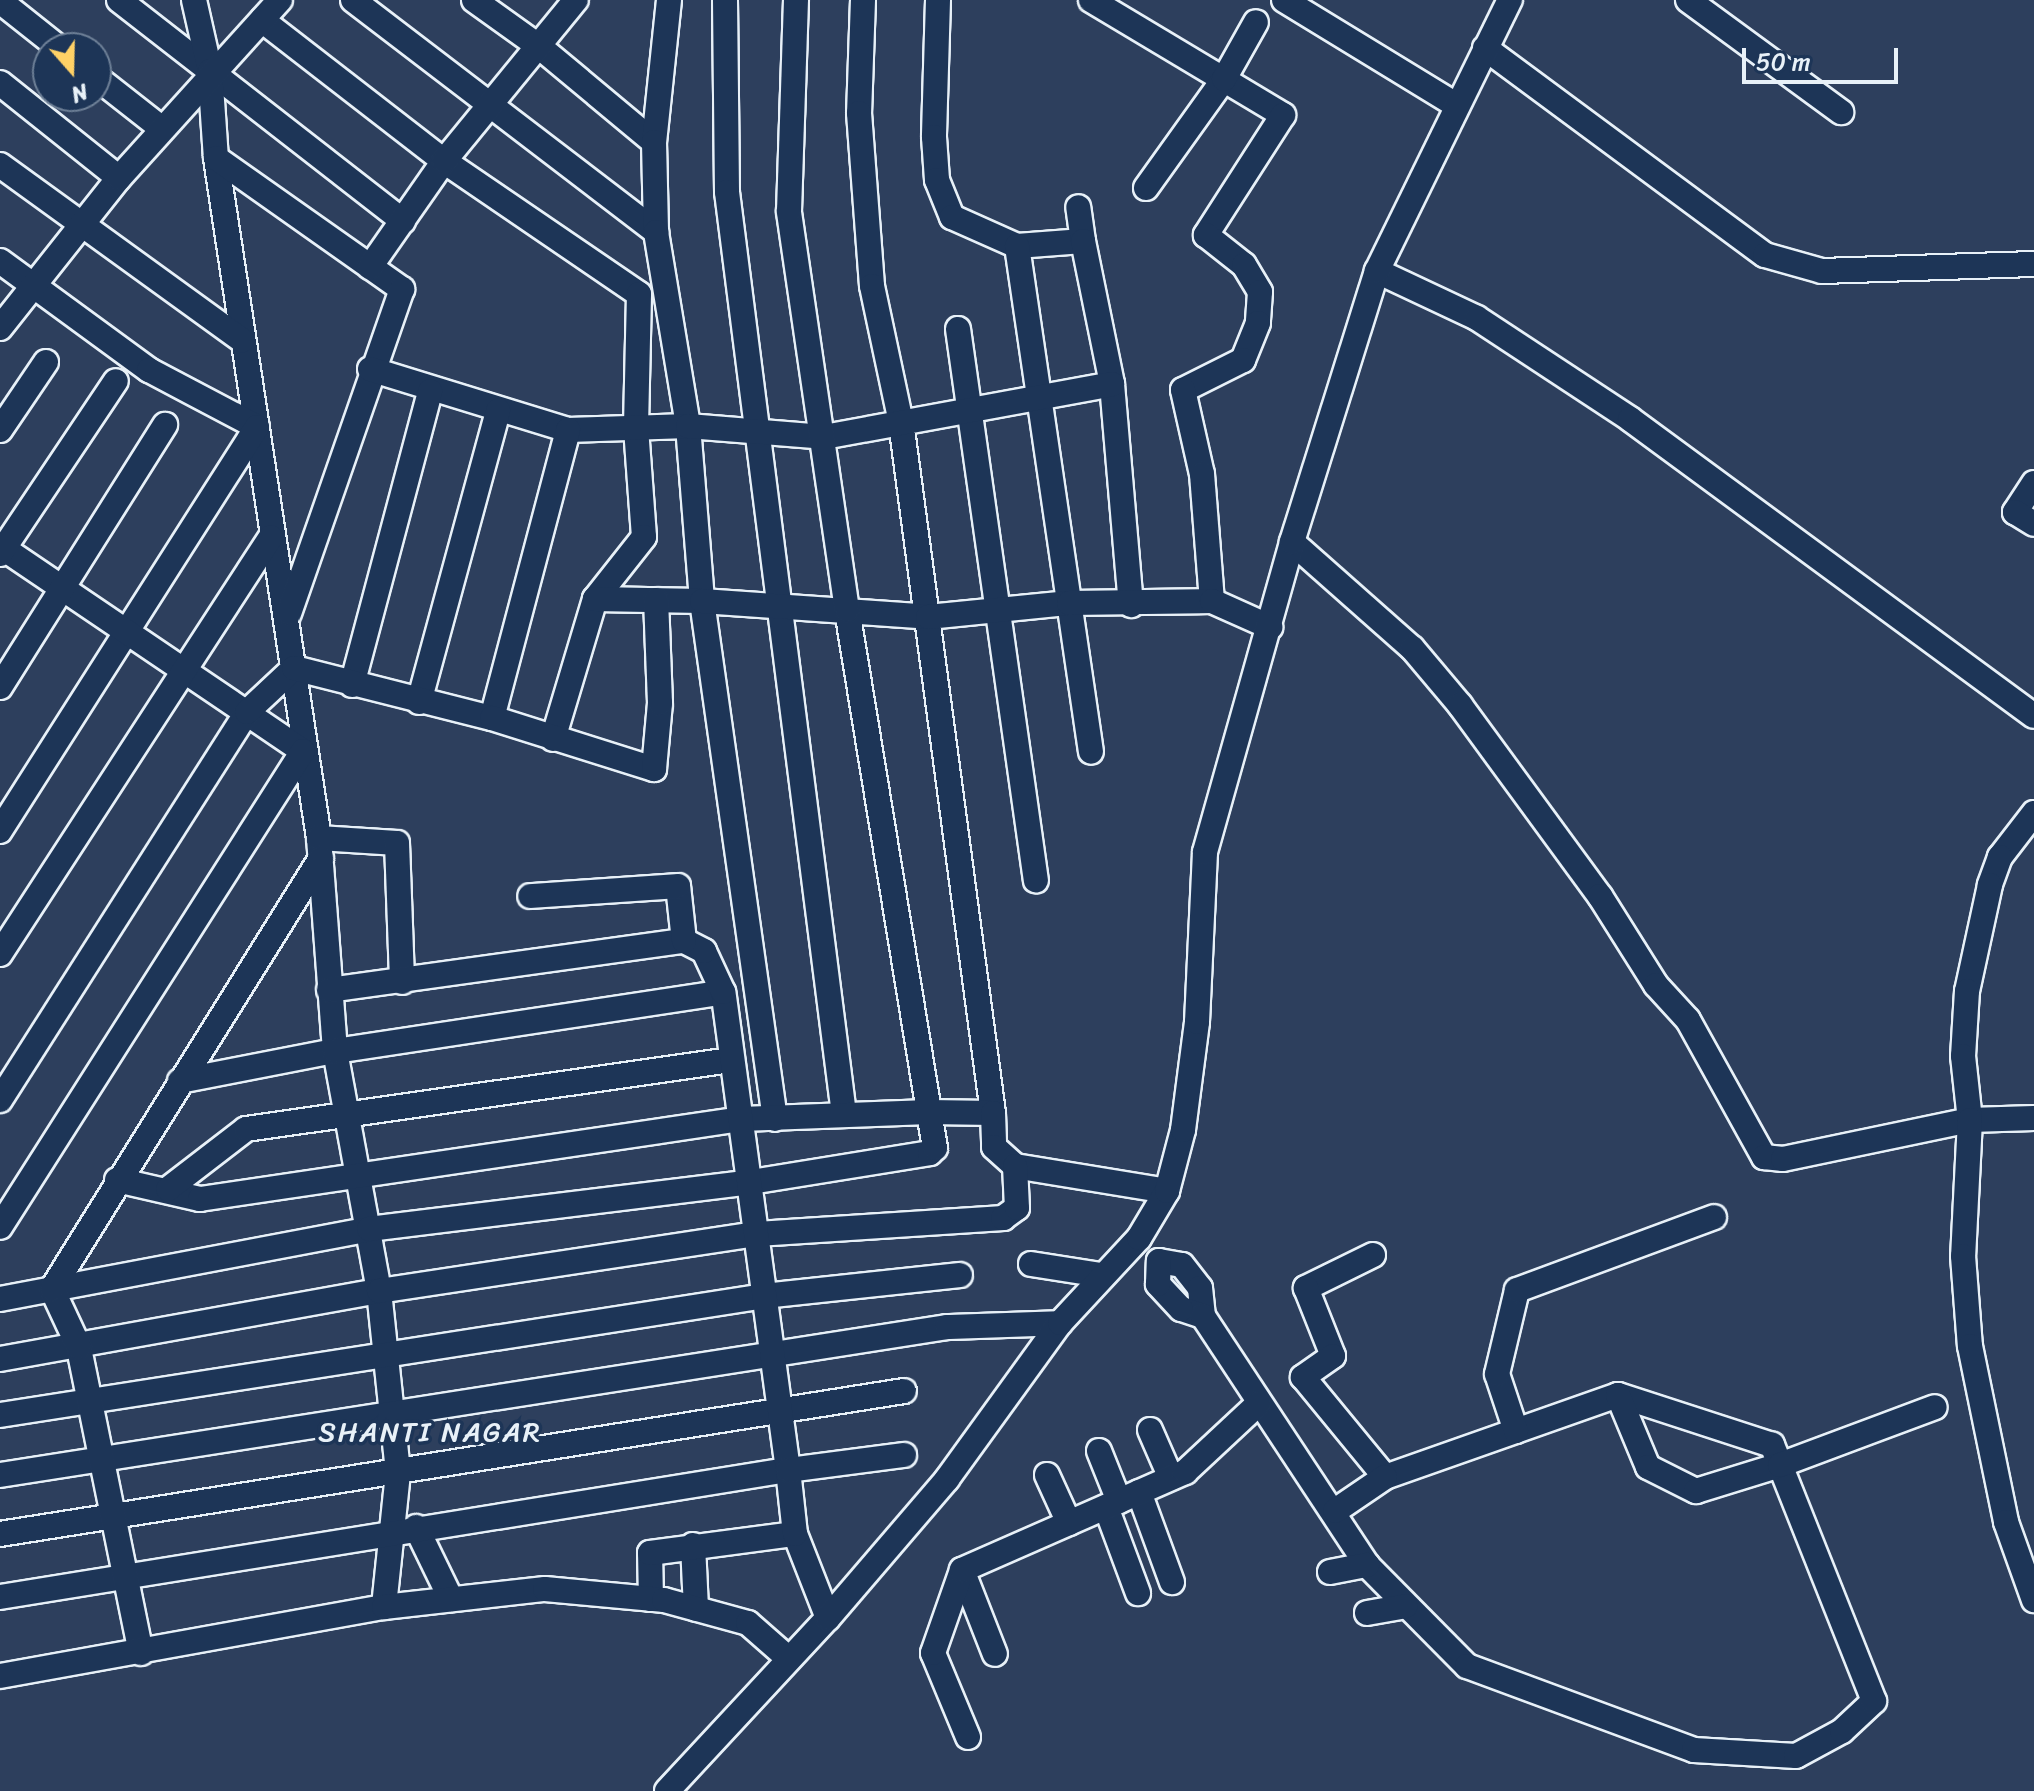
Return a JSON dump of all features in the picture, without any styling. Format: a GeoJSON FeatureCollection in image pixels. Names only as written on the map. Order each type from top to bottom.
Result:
{"type":"FeatureCollection","features":[{"type":"Feature","properties":{"kind":"street"},"geometry":{"type":"LineString","coordinates":[[119,0],[403,221]]}},
{"type":"Feature","properties":{"kind":"street"},"geometry":{"type":"LineString","coordinates":[[194,0],[210,71],[216,158],[271,537],[289,615],[303,751],[320,848],[335,1051],[349,1111],[379,1291],[383,1354],[398,1473],[384,1607]]}},
{"type":"Feature","properties":{"kind":"street"},"geometry":{"type":"LineString","coordinates":[[0,328],[161,128],[210,71],[280,0]]}},
{"type":"Feature","properties":{"kind":"street"},"geometry":{"type":"LineString","coordinates":[[353,0],[656,232]]}},
{"type":"Feature","properties":{"kind":"street"},"geometry":{"type":"LineString","coordinates":[[474,0],[541,48],[654,142]]}},
{"type":"Feature","properties":{"kind":"street"},"geometry":{"type":"LineString","coordinates":[[370,267],[444,161],[541,48],[576,0]]}},
{"type":"Feature","properties":{"kind":"street"},"geometry":{"type":"LineString","coordinates":[[669,0],[654,142],[656,232],[688,426],[702,601],[775,1119]]}},
{"type":"Feature","properties":{"kind":"street"},"geometry":{"type":"LineString","coordinates":[[725,0],[727,192],[776,606],[844,1114]]}},
{"type":"Feature","properties":{"kind":"street"},"geometry":{"type":"LineString","coordinates":[[0,1299],[369,1229],[751,1182],[930,1153],[936,1139],[929,1112],[847,610],[789,211],[796,0]]}},
{"type":"Feature","properties":{"kind":"street"},"geometry":{"type":"LineString","coordinates":[[863,0],[859,113],[872,286],[901,422],[993,1113],[994,1147],[1015,1166],[1167,1191]]}},
{"type":"Feature","properties":{"kind":"street"},"geometry":{"type":"LineString","coordinates":[[938,0],[934,137],[943,201],[966,227],[1017,246],[1083,241]]}},
{"type":"Feature","properties":{"kind":"street"},"geometry":{"type":"LineString","coordinates":[[1284,0],[1456,105]]}},
{"type":"Feature","properties":{"kind":"street"},"geometry":{"type":"LineString","coordinates":[[667,1791],[828,1618],[947,1479],[1060,1323],[1101,1275],[1139,1238],[1167,1191],[1183,1130],[1197,1022],[1205,852],[1292,542],[1377,271],[1510,0]]}},
{"type":"Feature","properties":{"kind":"street"},"geometry":{"type":"LineString","coordinates":[[1688,0],[1841,112]]}},
{"type":"Feature","properties":{"kind":"street"},"geometry":{"type":"LineString","coordinates":[[0,1],[39,32]]}},
{"type":"Feature","properties":{"kind":"street"},"geometry":{"type":"LineString","coordinates":[[1100,2],[1283,115],[1206,235],[1244,265],[1260,292],[1258,323],[1243,360],[1183,390],[1202,474],[1212,601]]}},
{"type":"Feature","properties":{"kind":"street"},"geometry":{"type":"LineString","coordinates":[[262,20],[444,161],[639,294],[636,428],[644,537],[595,599],[553,739]]}},
{"type":"Feature","properties":{"kind":"street"},"geometry":{"type":"LineString","coordinates":[[1146,188],[1224,79],[1256,22]]}},
{"type":"Feature","properties":{"kind":"street"},"geometry":{"type":"LineString","coordinates":[[1485,48],[1765,255],[1822,271],[2034,264]]}},
{"type":"Feature","properties":{"kind":"street"},"geometry":{"type":"LineString","coordinates":[[0,83],[119,178]]}},
{"type":"Feature","properties":{"kind":"street"},"geometry":{"type":"LineString","coordinates":[[112,90],[161,128]]}},
{"type":"Feature","properties":{"kind":"street"},"geometry":{"type":"LineString","coordinates":[[216,158],[402,289],[370,369],[289,615]]}},
{"type":"Feature","properties":{"kind":"street"},"geometry":{"type":"LineString","coordinates":[[0,165],[242,340]]}},
{"type":"Feature","properties":{"kind":"street"},"geometry":{"type":"LineString","coordinates":[[1078,207],[1112,384],[1131,605]]}},
{"type":"Feature","properties":{"kind":"street"},"geometry":{"type":"LineString","coordinates":[[1017,246],[1042,394],[1091,752]]}},
{"type":"Feature","properties":{"kind":"street"},"geometry":{"type":"LineString","coordinates":[[0,261],[149,370],[257,427]]}},
{"type":"Feature","properties":{"kind":"street"},"geometry":{"type":"LineString","coordinates":[[1377,271],[1477,318],[1630,419],[2034,716]]}},
{"type":"Feature","properties":{"kind":"street"},"geometry":{"type":"LineString","coordinates":[[958,329],[1036,881]]}},
{"type":"Feature","properties":{"kind":"street"},"geometry":{"type":"LineString","coordinates":[[0,430],[46,362]]}},
{"type":"Feature","properties":{"kind":"street"},"geometry":{"type":"LineString","coordinates":[[370,369],[430,391],[568,430],[688,426],[756,434],[824,437],[1042,394],[1112,384]]}},
{"type":"Feature","properties":{"kind":"street"},"geometry":{"type":"LineString","coordinates":[[116,381],[1,550],[303,751]]}},
{"type":"Feature","properties":{"kind":"street"},"geometry":{"type":"LineString","coordinates":[[352,685],[430,391]]}},
{"type":"Feature","properties":{"kind":"street"},"geometry":{"type":"LineString","coordinates":[[419,702],[498,411]]}},
{"type":"Feature","properties":{"kind":"street"},"geometry":{"type":"LineString","coordinates":[[0,687],[165,425]]}},
{"type":"Feature","properties":{"kind":"street"},"geometry":{"type":"LineString","coordinates":[[0,831],[257,427]]}},
{"type":"Feature","properties":{"kind":"street"},"geometry":{"type":"LineString","coordinates":[[492,718],[568,430]]}},
{"type":"Feature","properties":{"kind":"street"},"geometry":{"type":"LineString","coordinates":[[2034,483],[2015,512],[2034,524]]}},
{"type":"Feature","properties":{"kind":"street"},"geometry":{"type":"LineString","coordinates":[[0,954],[182,668],[271,537]]}},
{"type":"Feature","properties":{"kind":"street"},"geometry":{"type":"LineString","coordinates":[[1292,542],[1412,648],[1460,705],[1600,896],[1656,985],[1688,1020],[1764,1157],[1783,1159],[1970,1120],[2034,1118]]}},
{"type":"Feature","properties":{"kind":"street"},"geometry":{"type":"LineString","coordinates":[[595,599],[702,601],[928,617],[1069,603],[1131,605],[1212,601],[1270,627]]}},
{"type":"Feature","properties":{"kind":"street"},"geometry":{"type":"LineString","coordinates":[[294,668],[492,718],[654,769],[660,703],[656,600]]}},
{"type":"Feature","properties":{"kind":"street"},"geometry":{"type":"LineString","coordinates":[[0,1100],[247,712],[294,668]]}},
{"type":"Feature","properties":{"kind":"street"},"geometry":{"type":"LineString","coordinates":[[0,1227],[303,751]]}},
{"type":"Feature","properties":{"kind":"street"},"geometry":{"type":"LineString","coordinates":[[2034,813],[2000,857],[1990,885],[1967,991],[1963,1056],[1970,1120],[1963,1256],[1970,1346],[2006,1522],[2034,1600]]}},
{"type":"Feature","properties":{"kind":"street"},"geometry":{"type":"LineString","coordinates":[[320,848],[397,843],[402,982]]}},
{"type":"Feature","properties":{"kind":"street"},"geometry":{"type":"LineString","coordinates":[[52,1289],[320,848]]}},
{"type":"Feature","properties":{"kind":"street"},"geometry":{"type":"LineString","coordinates":[[530,896],[678,886],[684,941]]}},
{"type":"Feature","properties":{"kind":"street"},"geometry":{"type":"LineString","coordinates":[[329,990],[684,941],[704,951],[723,992],[751,1182],[771,1354],[782,1414],[795,1534],[828,1618]]}},
{"type":"Feature","properties":{"kind":"street"},"geometry":{"type":"LineString","coordinates":[[180,1081],[335,1051],[723,992]]}},
{"type":"Feature","properties":{"kind":"street"},"geometry":{"type":"LineString","coordinates":[[168,1189],[246,1129],[349,1111],[732,1060]]}},
{"type":"Feature","properties":{"kind":"street"},"geometry":{"type":"LineString","coordinates":[[117,1180],[168,1189],[200,1199],[360,1172],[741,1119],[844,1114],[993,1113]]}},
{"type":"Feature","properties":{"kind":"street"},"geometry":{"type":"LineString","coordinates":[[0,1359],[379,1291],[757,1234],[1003,1218],[1017,1208],[1015,1166]]}},
{"type":"Feature","properties":{"kind":"street"},"geometry":{"type":"LineString","coordinates":[[1516,1431],[1497,1374],[1517,1290],[1714,1217]]}},
{"type":"Feature","properties":{"kind":"street"},"geometry":{"type":"LineString","coordinates":[[1139,1238],[1159,1261],[1182,1265],[1200,1288],[1203,1316],[1335,1511],[1367,1565],[1467,1666],[1694,1750],[1796,1756],[1842,1731],[1874,1701],[1772,1445],[1618,1395],[1385,1477],[1335,1511]]}},
{"type":"Feature","properties":{"kind":"street"},"geometry":{"type":"LineString","coordinates":[[1373,1255],[1306,1288],[1333,1356],[1303,1377],[1385,1477]]}},
{"type":"Feature","properties":{"kind":"street"},"geometry":{"type":"LineString","coordinates":[[1031,1264],[1101,1275]]}},
{"type":"Feature","properties":{"kind":"street"},"geometry":{"type":"LineString","coordinates":[[0,1415],[764,1296],[960,1275]]}},
{"type":"Feature","properties":{"kind":"street"},"geometry":{"type":"LineString","coordinates":[[52,1289],[79,1347],[141,1653]]}},
{"type":"Feature","properties":{"kind":"street"},"geometry":{"type":"LineString","coordinates":[[0,1475],[947,1327],[1060,1323]]}},
{"type":"Feature","properties":{"kind":"street"},"geometry":{"type":"LineString","coordinates":[[0,1534],[113,1514],[782,1414],[904,1391]]}},
{"type":"Feature","properties":{"kind":"street"},"geometry":{"type":"LineString","coordinates":[[1618,1395],[1648,1467],[1696,1491],[1780,1465],[1935,1407]]}},
{"type":"Feature","properties":{"kind":"street"},"geometry":{"type":"LineString","coordinates":[[968,1737],[933,1653],[962,1570],[1185,1472],[1259,1403]]}},
{"type":"Feature","properties":{"kind":"street"},"geometry":{"type":"LineString","coordinates":[[1150,1430],[1171,1478]]}},
{"type":"Feature","properties":{"kind":"street"},"geometry":{"type":"LineString","coordinates":[[1099,1451],[1122,1500],[1172,1582]]}},
{"type":"Feature","properties":{"kind":"street"},"geometry":{"type":"LineString","coordinates":[[0,1597],[390,1531],[904,1455]]}},
{"type":"Feature","properties":{"kind":"street"},"geometry":{"type":"LineString","coordinates":[[1047,1475],[1069,1523]]}},
{"type":"Feature","properties":{"kind":"street"},"geometry":{"type":"LineString","coordinates":[[1122,1500],[1138,1593]]}},
{"type":"Feature","properties":{"kind":"street"},"geometry":{"type":"LineString","coordinates":[[416,1527],[451,1599]]}},
{"type":"Feature","properties":{"kind":"street"},"geometry":{"type":"LineString","coordinates":[[651,1599],[650,1553],[795,1534]]}},
{"type":"Feature","properties":{"kind":"street"},"geometry":{"type":"LineString","coordinates":[[693,1545],[696,1609]]}},
{"type":"Feature","properties":{"kind":"street"},"geometry":{"type":"LineString","coordinates":[[1330,1572],[1367,1565]]}},
{"type":"Feature","properties":{"kind":"street"},"geometry":{"type":"LineString","coordinates":[[962,1570],[995,1654]]}},
{"type":"Feature","properties":{"kind":"street"},"geometry":{"type":"LineString","coordinates":[[0,1676],[384,1607],[545,1589],[651,1599],[748,1623],[788,1658]]}},
{"type":"Feature","properties":{"kind":"street"},"geometry":{"type":"LineString","coordinates":[[1367,1613],[1405,1606]]}},
{"type":"Feature","properties":{"kind":"district","name":"SHANTI NAGAR"},"geometry":{"type":"Point","coordinates":[430,1432]}}]}
